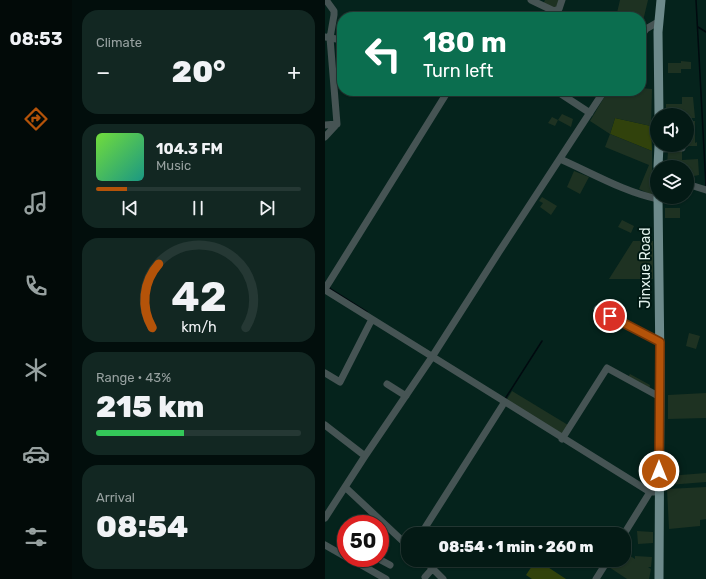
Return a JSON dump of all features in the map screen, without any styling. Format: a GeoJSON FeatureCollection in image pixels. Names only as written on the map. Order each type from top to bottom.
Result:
{"type":"FeatureCollection","features":[{"type":"Feature","properties":{"kind":"main road"},"geometry":{"type":"LineString","coordinates":[[659,108],[658,22],[661,0]]}},
{"type":"Feature","properties":{"kind":"main road","name":"Jinxue Road"},"geometry":{"type":"LineString","coordinates":[[658,204],[660,342],[659,579]]}},
{"type":"Feature","properties":{"kind":"lane"},"geometry":{"type":"LineString","coordinates":[[325,137],[337,124],[328,38],[334,11],[326,0]]}},
{"type":"Feature","properties":{"kind":"lane"},"geometry":{"type":"LineString","coordinates":[[531,0],[554,11],[561,3]]}},
{"type":"Feature","properties":{"kind":"lane"},"geometry":{"type":"LineString","coordinates":[[646,29],[658,22]]}},
{"type":"Feature","properties":{"kind":"lane"},"geometry":{"type":"LineString","coordinates":[[445,96],[325,290],[649,492],[659,492]]}},
{"type":"Feature","properties":{"kind":"lane"},"geometry":{"type":"LineString","coordinates":[[563,96],[590,113]]}},
{"type":"Feature","properties":{"kind":"lane"},"geometry":{"type":"LineString","coordinates":[[325,518],[432,357],[601,96]]}},
{"type":"Feature","properties":{"kind":"lane"},"geometry":{"type":"LineString","coordinates":[[325,125],[337,124]]}},
{"type":"Feature","properties":{"kind":"lane"},"geometry":{"type":"LineString","coordinates":[[560,159],[610,182],[644,196],[650,197]]}},
{"type":"Feature","properties":{"kind":"lane"},"geometry":{"type":"LineString","coordinates":[[597,309],[660,342]]}},
{"type":"Feature","properties":{"kind":"lane"},"geometry":{"type":"LineString","coordinates":[[325,373],[340,382],[372,319]]}},
{"type":"Feature","properties":{"kind":"lane"},"geometry":{"type":"LineString","coordinates":[[562,439],[607,368],[660,397]]}},
{"type":"Feature","properties":{"kind":"lane"},"geometry":{"type":"LineString","coordinates":[[387,384],[406,396]]}},
{"type":"Feature","properties":{"kind":"lane"},"geometry":{"type":"LineString","coordinates":[[425,527],[504,403]]}},
{"type":"Feature","properties":{"kind":"lane"},"geometry":{"type":"LineString","coordinates":[[325,425],[365,456]]}},
{"type":"Feature","properties":{"kind":"lane"},"geometry":{"type":"LineString","coordinates":[[345,487],[372,515]]}},
{"type":"Feature","properties":{"kind":"lane"},"geometry":{"type":"LineString","coordinates":[[628,527],[649,492]]}},
{"type":"Feature","properties":{"kind":"lane"},"geometry":{"type":"LineString","coordinates":[[389,531],[401,540]]}},
{"type":"Feature","properties":{"kind":"lane"},"geometry":{"type":"LineString","coordinates":[[325,545],[337,552]]}},
{"type":"Feature","properties":{"kind":"lane"},"geometry":{"type":"LineString","coordinates":[[369,567],[386,579]]}},
{"type":"Feature","properties":{"kind":"lane"},"geometry":{"type":"LineString","coordinates":[[596,579],[603,567]]}},
{"type":"Feature","properties":{"kind":"lane"},"geometry":{"type":"LineString","coordinates":[[425,577],[433,568],[443,579]]}},
{"type":"Feature","properties":{"kind":"green space"},"geometry":{"type":"Polygon","coordinates":[[[615,118],[650,126],[650,150],[610,134],[615,118]]]}},
{"type":"Feature","properties":{"kind":"green space"},"geometry":{"type":"Polygon","coordinates":[[[531,567],[548,567],[566,579],[532,579],[526,575],[531,567]]]}},
{"type":"Feature","properties":{"kind":"building"},"geometry":{"type":"Polygon","coordinates":[[[545,0],[559,0],[555,11],[543,5],[545,0]]]}},
{"type":"Feature","properties":{"kind":"building"},"geometry":{"type":"Polygon","coordinates":[[[620,0],[648,0],[645,12],[617,12],[620,0]]]}},
{"type":"Feature","properties":{"kind":"building"},"geometry":{"type":"Polygon","coordinates":[[[681,61],[691,62],[691,69],[681,69],[681,73],[668,73],[668,63],[681,63],[681,61]]]}},
{"type":"Feature","properties":{"kind":"building"},"geometry":{"type":"Polygon","coordinates":[[[646,88],[652,89],[650,126],[615,118],[610,134],[590,121],[605,96],[646,96],[646,88]]]}},
{"type":"Feature","properties":{"kind":"building"},"geometry":{"type":"Polygon","coordinates":[[[682,97],[693,97],[695,118],[694,108],[666,108],[666,104],[682,104],[682,97]]]}},
{"type":"Feature","properties":{"kind":"building"},"geometry":{"type":"Polygon","coordinates":[[[562,114],[573,119],[571,127],[558,120],[562,114]]]}},
{"type":"Feature","properties":{"kind":"building"},"geometry":{"type":"Polygon","coordinates":[[[552,117],[558,120],[555,126],[548,123],[552,117]]]}},
{"type":"Feature","properties":{"kind":"building"},"geometry":{"type":"Polygon","coordinates":[[[694,121],[695,143],[697,142],[697,146],[694,146],[694,121]]]}},
{"type":"Feature","properties":{"kind":"building"},"geometry":{"type":"Polygon","coordinates":[[[610,134],[652,152],[652,160],[650,160],[650,194],[639,189],[649,165],[605,147],[610,134]]]}},
{"type":"Feature","properties":{"kind":"building"},"geometry":{"type":"Polygon","coordinates":[[[668,152],[682,152],[682,160],[667,160],[668,152]]]}},
{"type":"Feature","properties":{"kind":"building"},"geometry":{"type":"Polygon","coordinates":[[[698,159],[699,175],[694,176],[694,160],[682,160],[698,159]]]}},
{"type":"Feature","properties":{"kind":"building"},"geometry":{"type":"Polygon","coordinates":[[[574,171],[589,177],[580,194],[567,187],[574,171]]]}},
{"type":"Feature","properties":{"kind":"building"},"geometry":{"type":"Polygon","coordinates":[[[542,197],[557,206],[551,215],[540,207],[543,203],[539,201],[542,197]]]}},
{"type":"Feature","properties":{"kind":"building"},"geometry":{"type":"Polygon","coordinates":[[[665,208],[680,208],[680,218],[665,218],[665,208]]]}},
{"type":"Feature","properties":{"kind":"building"},"geometry":{"type":"Polygon","coordinates":[[[622,220],[634,226],[631,233],[618,227],[622,220]]]}},
{"type":"Feature","properties":{"kind":"building"},"geometry":{"type":"Polygon","coordinates":[[[633,241],[653,241],[653,279],[609,279],[633,241]]]}},
{"type":"Feature","properties":{"kind":"building"},"geometry":{"type":"Polygon","coordinates":[[[689,333],[700,336],[696,349],[686,346],[689,333]]]}},
{"type":"Feature","properties":{"kind":"building"},"geometry":{"type":"Polygon","coordinates":[[[630,374],[650,385],[649,390],[628,377],[630,374]]]}},
{"type":"Feature","properties":{"kind":"building"},"geometry":{"type":"Polygon","coordinates":[[[512,391],[568,425],[562,435],[506,401],[512,391]]]}},
{"type":"Feature","properties":{"kind":"building"},"geometry":{"type":"Polygon","coordinates":[[[706,393],[706,418],[668,419],[668,395],[706,393]]]}},
{"type":"Feature","properties":{"kind":"building"},"geometry":{"type":"Polygon","coordinates":[[[706,473],[706,482],[668,485],[668,476],[706,473]]]}},
{"type":"Feature","properties":{"kind":"building"},"geometry":{"type":"Polygon","coordinates":[[[706,487],[706,519],[700,520],[700,526],[669,529],[667,489],[706,487]]]}},
{"type":"Feature","properties":{"kind":"building"},"geometry":{"type":"Polygon","coordinates":[[[637,531],[653,532],[653,543],[638,544],[637,531]]]}},
{"type":"Feature","properties":{"kind":"building"},"geometry":{"type":"Polygon","coordinates":[[[631,556],[635,559],[635,556],[652,557],[651,567],[648,567],[651,569],[649,579],[627,579],[609,567],[631,567],[631,556]]]}},
{"type":"Feature","properties":{"kind":"waterway"},"geometry":{"type":"LineString","coordinates":[[696,0],[706,187]]}},
{"type":"Feature","properties":{"kind":"waterway"},"geometry":{"type":"LineString","coordinates":[[698,27],[706,32]]}},
{"type":"Feature","properties":{"kind":"waterway"},"geometry":{"type":"LineString","coordinates":[[330,287],[329,288],[367,312]]}},
{"type":"Feature","properties":{"kind":"waterway"},"geometry":{"type":"LineString","coordinates":[[505,399],[542,341]]}},
{"type":"Feature","properties":{"kind":"route"},"geometry":{"type":"LineString","coordinates":[[610,316],[660,342],[659,471]]}}]}
